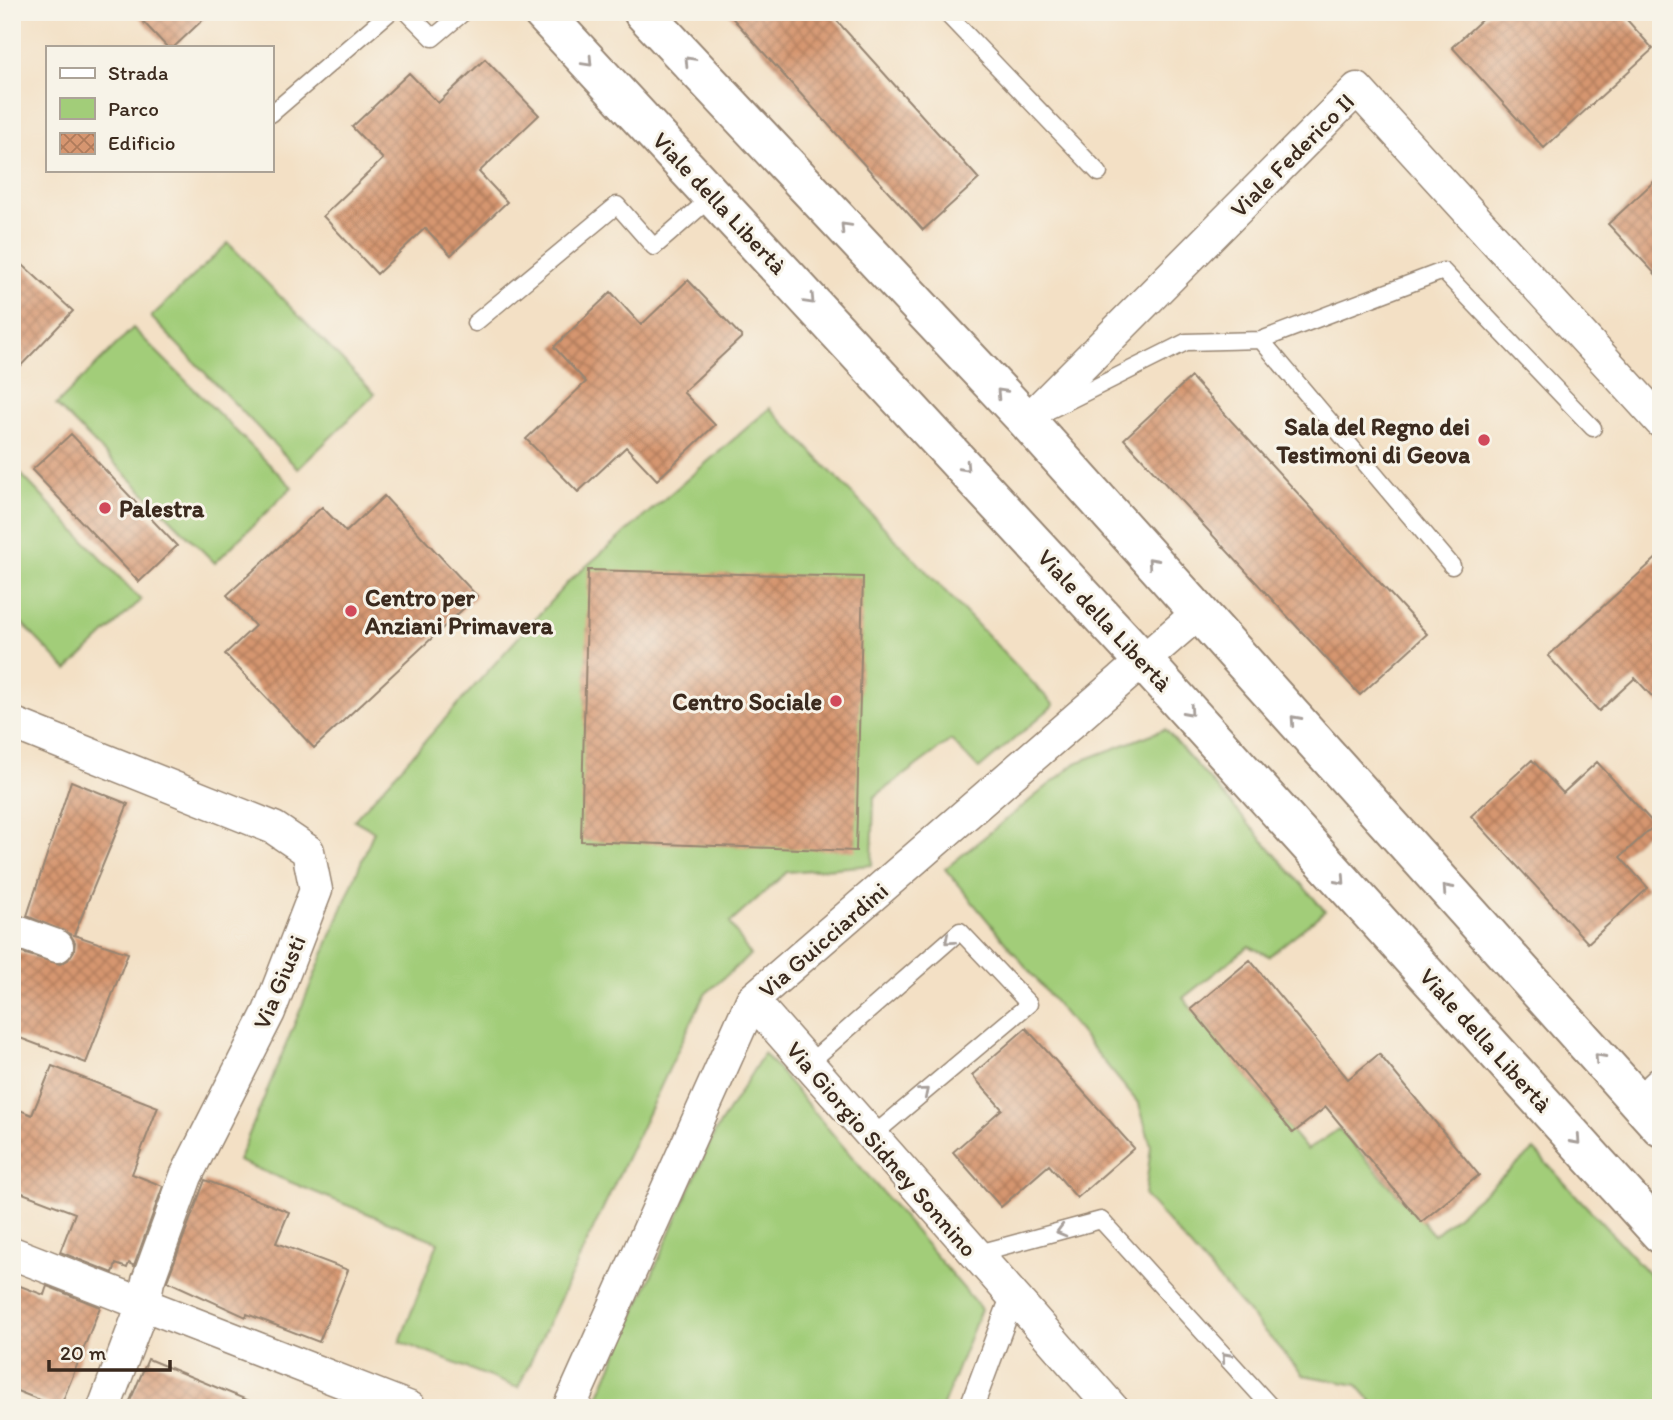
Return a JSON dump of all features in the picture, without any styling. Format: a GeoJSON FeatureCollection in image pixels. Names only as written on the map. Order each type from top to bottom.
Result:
{"type":"FeatureCollection","features":[{"type":"Feature","properties":{"kind":"street","name":"Viale della Libertà"},"geometry":{"type":"LineString","coordinates":[[542,12],[1143,661],[1661,1234]]}},
{"type":"Feature","properties":{"kind":"street"},"geometry":{"type":"LineString","coordinates":[[643,12],[1027,421],[1198,613],[1654,1105]]}},
{"type":"Feature","properties":{"kind":"street","name":"Viale Federico II"},"geometry":{"type":"LineString","coordinates":[[1027,421],[1357,89],[1661,422]]}},
{"type":"Feature","properties":{"kind":"street","name":"Via Guicciardini"},"geometry":{"type":"LineString","coordinates":[[569,1408],[752,1000],[1198,613]]}},
{"type":"Feature","properties":{"kind":"street","name":"Via Giusti"},"geometry":{"type":"LineString","coordinates":[[12,723],[274,828],[308,851],[316,890],[269,1012],[186,1176],[148,1281],[145,1302],[104,1408]]}},
{"type":"Feature","properties":{"kind":"street"},"geometry":{"type":"LineString","coordinates":[[12,930],[57,946]]}},
{"type":"Feature","properties":{"kind":"street","name":"Via Giorgio Sidney Sonnino"},"geometry":{"type":"LineString","coordinates":[[752,1000],[1112,1408]]}},
{"type":"Feature","properties":{"kind":"street"},"geometry":{"type":"LineString","coordinates":[[12,1253],[145,1302],[410,1408]]}},
{"type":"Feature","properties":{"kind":"street"},"geometry":{"type":"LineString","coordinates":[[971,1408],[1013,1296]]}},
{"type":"Feature","properties":{"kind":"lane"},"geometry":{"type":"LineString","coordinates":[[273,112],[390,12]]}},
{"type":"Feature","properties":{"kind":"lane"},"geometry":{"type":"LineString","coordinates":[[407,12],[433,38],[464,12]]}},
{"type":"Feature","properties":{"kind":"lane"},"geometry":{"type":"LineString","coordinates":[[945,12],[1099,173]]}},
{"type":"Feature","properties":{"kind":"lane"},"geometry":{"type":"LineString","coordinates":[[475,323],[617,205],[654,247],[714,195]]}},
{"type":"Feature","properties":{"kind":"lane"},"geometry":{"type":"LineString","coordinates":[[1027,421],[1186,342],[1261,340],[1443,271],[1593,428]]}},
{"type":"Feature","properties":{"kind":"lane"},"geometry":{"type":"LineString","coordinates":[[1261,340],[1452,566]]}},
{"type":"Feature","properties":{"kind":"lane"},"geometry":{"type":"LineString","coordinates":[[808,1064],[960,931],[1029,1004],[872,1136]]}},
{"type":"Feature","properties":{"kind":"lane"},"geometry":{"type":"LineString","coordinates":[[975,1254],[1101,1220],[1272,1408]]}},
{"type":"Feature","properties":{"kind":"green space"},"geometry":{"type":"Polygon","coordinates":[[[228,243],[375,394],[298,469],[151,317],[228,243]]]}},
{"type":"Feature","properties":{"kind":"green space"},"geometry":{"type":"Polygon","coordinates":[[[133,328],[292,487],[215,563],[56,405],[133,328]]]}},
{"type":"Feature","properties":{"kind":"green space"},"geometry":{"type":"Polygon","coordinates":[[[770,408],[1054,705],[979,769],[951,740],[874,797],[872,865],[787,872],[730,923],[750,955],[704,995],[518,1388],[400,1342],[438,1242],[238,1161],[374,831],[354,820],[569,581],[770,408]]]}},
{"type":"Feature","properties":{"kind":"green space"},"geometry":{"type":"Polygon","coordinates":[[[20,473],[141,600],[67,670],[12,613],[12,480],[20,473]]]}},
{"type":"Feature","properties":{"kind":"green space"},"geometry":{"type":"Polygon","coordinates":[[[1165,729],[1325,911],[1269,956],[1249,946],[1183,998],[1307,1150],[1339,1129],[1434,1235],[1534,1150],[1661,1287],[1661,1408],[1377,1408],[1357,1385],[1303,1375],[1145,1196],[1151,1146],[1139,1104],[945,869],[1076,763],[1165,729]]]}},
{"type":"Feature","properties":{"kind":"green space"},"geometry":{"type":"Polygon","coordinates":[[[764,1053],[981,1309],[942,1408],[593,1408],[714,1134],[764,1053]]]}},
{"type":"Feature","properties":{"kind":"building"},"geometry":{"type":"Polygon","coordinates":[[[134,12],[211,12],[175,46],[166,46],[134,12]]]}},
{"type":"Feature","properties":{"kind":"building"},"geometry":{"type":"Polygon","coordinates":[[[727,12],[829,12],[979,179],[923,230],[727,12]]]}},
{"type":"Feature","properties":{"kind":"building"},"geometry":{"type":"Polygon","coordinates":[[[1490,12],[1620,12],[1653,49],[1544,148],[1452,47],[1490,12]]]}},
{"type":"Feature","properties":{"kind":"building"},"geometry":{"type":"Polygon","coordinates":[[[485,59],[539,115],[479,172],[507,202],[451,255],[425,228],[377,274],[323,216],[383,159],[352,127],[409,73],[438,103],[485,59]]]}},
{"type":"Feature","properties":{"kind":"building"},"geometry":{"type":"Polygon","coordinates":[[[1661,175],[1661,280],[1608,224],[1661,175]]]}},
{"type":"Feature","properties":{"kind":"building"},"geometry":{"type":"Polygon","coordinates":[[[12,255],[73,311],[12,375],[12,255]]]}},
{"type":"Feature","properties":{"kind":"building"},"geometry":{"type":"Polygon","coordinates":[[[688,280],[742,337],[683,392],[715,425],[657,480],[626,447],[578,492],[526,439],[586,382],[554,347],[611,292],[641,325],[688,280]]]}},
{"type":"Feature","properties":{"kind":"building"},"geometry":{"type":"Polygon","coordinates":[[[1191,377],[1427,634],[1360,695],[1124,439],[1191,377]]]}},
{"type":"Feature","properties":{"kind":"building","name":"Palestra"},"geometry":{"type":"Polygon","coordinates":[[[71,434],[177,546],[139,582],[32,470],[71,434]]]}},
{"type":"Feature","properties":{"kind":"building","name":"Centro per Anziani Primavera"},"geometry":{"type":"Polygon","coordinates":[[[384,496],[477,596],[314,748],[225,654],[255,626],[227,595],[322,507],[346,532],[384,496]]]}},
{"type":"Feature","properties":{"kind":"building"},"geometry":{"type":"Polygon","coordinates":[[[1661,554],[1661,706],[1635,678],[1599,711],[1548,656],[1661,554]]]}},
{"type":"Feature","properties":{"kind":"building","name":"Centro Sociale"},"geometry":{"type":"Polygon","coordinates":[[[588,570],[863,577],[856,851],[581,841],[588,570]]]}},
{"type":"Feature","properties":{"kind":"building"},"geometry":{"type":"Polygon","coordinates":[[[1532,760],[1563,793],[1597,762],[1655,825],[1620,857],[1648,888],[1588,943],[1471,816],[1532,760]]]}},
{"type":"Feature","properties":{"kind":"building"},"geometry":{"type":"Polygon","coordinates":[[[71,781],[128,804],[74,935],[128,953],[86,1063],[12,1035],[12,959],[15,951],[60,964],[68,960],[74,951],[75,942],[70,934],[27,916],[71,781]]]}},
{"type":"Feature","properties":{"kind":"building"},"geometry":{"type":"Polygon","coordinates":[[[1250,960],[1348,1079],[1379,1054],[1479,1175],[1421,1222],[1326,1107],[1293,1133],[1191,1009],[1250,960]]]}},
{"type":"Feature","properties":{"kind":"building"},"geometry":{"type":"Polygon","coordinates":[[[1026,1028],[1134,1148],[1077,1198],[1049,1165],[1001,1207],[953,1152],[1002,1109],[972,1075],[1026,1028]]]}},
{"type":"Feature","properties":{"kind":"building"},"geometry":{"type":"Polygon","coordinates":[[[52,1066],[158,1107],[132,1174],[163,1186],[134,1266],[129,1263],[127,1268],[116,1264],[113,1273],[60,1252],[75,1213],[12,1189],[12,1107],[32,1115],[52,1066]]]}},
{"type":"Feature","properties":{"kind":"building"},"geometry":{"type":"Polygon","coordinates":[[[205,1180],[289,1212],[276,1243],[348,1270],[319,1342],[247,1314],[246,1317],[167,1281],[205,1180]]]}},
{"type":"Feature","properties":{"kind":"building"},"geometry":{"type":"Polygon","coordinates":[[[12,1283],[44,1295],[47,1286],[100,1307],[60,1408],[12,1389],[12,1283]]]}},
{"type":"Feature","properties":{"kind":"building"},"geometry":{"type":"Polygon","coordinates":[[[148,1359],[264,1407],[264,1408],[127,1408],[148,1359]]]}},
{"type":"Feature","properties":{"kind":"place","name":"Sala del Regno dei Testimoni di Geova"},"geometry":{"type":"Point","coordinates":[1484,440]}},
{"type":"Feature","properties":{"kind":"place","name":"Palestra"},"geometry":{"type":"Point","coordinates":[105,508]}},
{"type":"Feature","properties":{"kind":"place","name":"Centro per Anziani Primavera"},"geometry":{"type":"Point","coordinates":[351,611]}},
{"type":"Feature","properties":{"kind":"place","name":"Centro Sociale"},"geometry":{"type":"Point","coordinates":[836,701]}}]}
